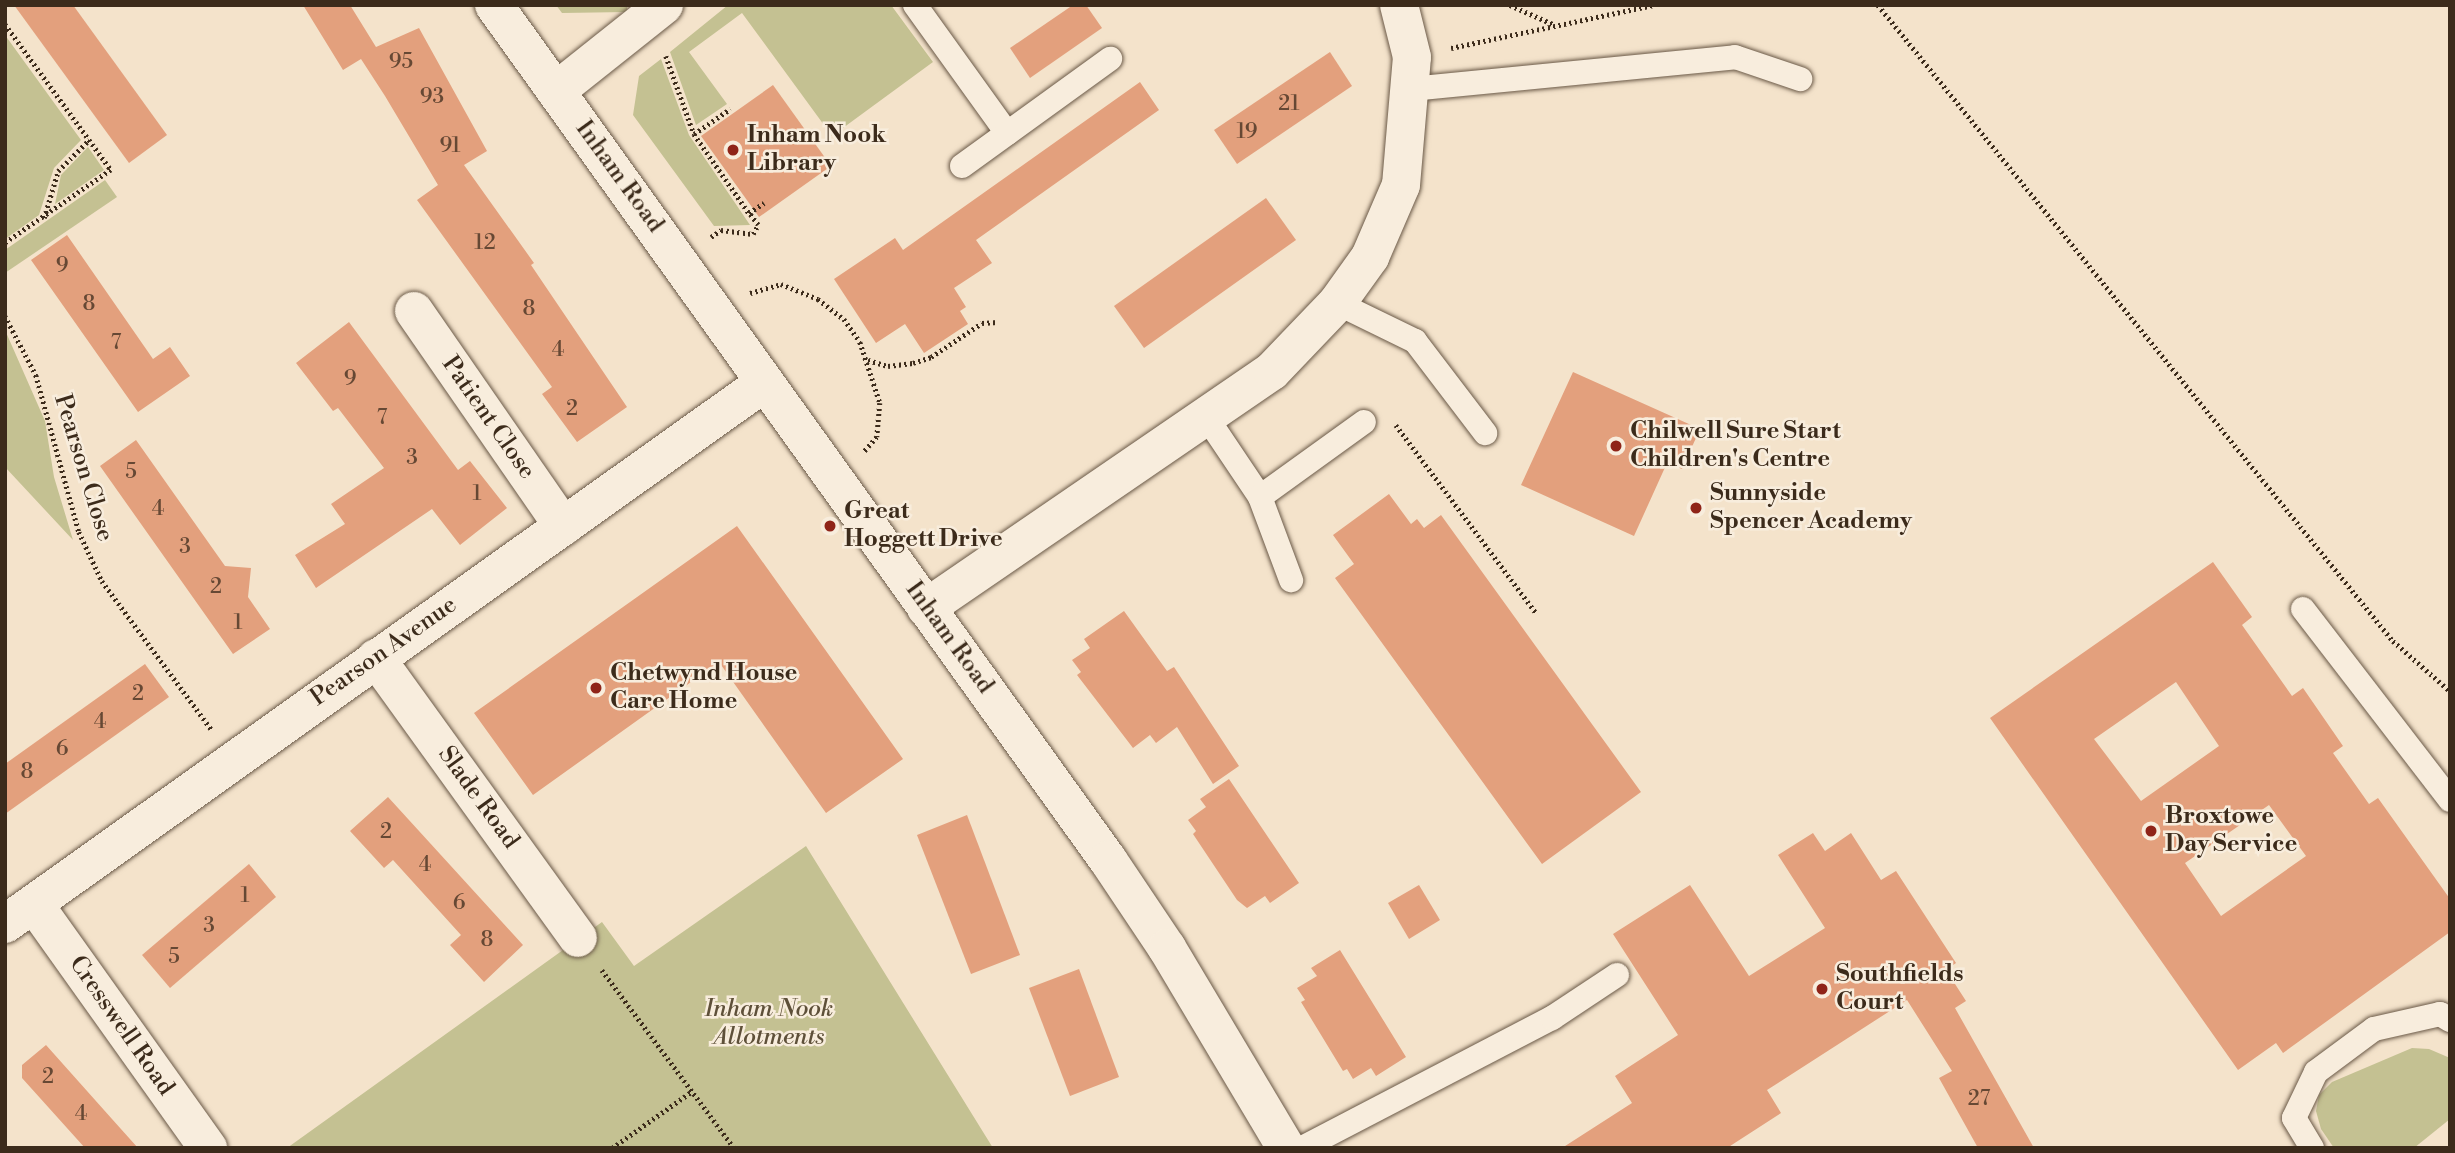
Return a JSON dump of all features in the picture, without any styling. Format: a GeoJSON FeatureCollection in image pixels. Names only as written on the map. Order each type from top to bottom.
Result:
{"type":"FeatureCollection","features":[{"type":"Feature","properties":{"kind":"street","name":"Inham Road"},"geometry":{"type":"LineString","coordinates":[[494,5],[1160,937],[1286,1148]]}},
{"type":"Feature","properties":{"kind":"street"},"geometry":{"type":"LineString","coordinates":[[926,608],[1272,371],[1337,303],[1370,257],[1401,185],[1412,73],[1399,5]]}},
{"type":"Feature","properties":{"kind":"street"},"geometry":{"type":"LineString","coordinates":[[556,91],[658,10]]}},
{"type":"Feature","properties":{"kind":"street","name":"Patient Close"},"geometry":{"type":"LineString","coordinates":[[414,311],[563,526]]}},
{"type":"Feature","properties":{"kind":"street","name":"Pearson Avenue"},"geometry":{"type":"LineString","coordinates":[[20,914],[764,383]]}},
{"type":"Feature","properties":{"kind":"street","name":"Slade Road"},"geometry":{"type":"LineString","coordinates":[[376,658],[578,938]]}},
{"type":"Feature","properties":{"kind":"street","name":"Cresswell Road"},"geometry":{"type":"LineString","coordinates":[[20,914],[208,1148]]}},
{"type":"Feature","properties":{"kind":"lane"},"geometry":{"type":"LineString","coordinates":[[915,5],[1007,133]]}},
{"type":"Feature","properties":{"kind":"lane"},"geometry":{"type":"LineString","coordinates":[[1412,73],[1735,57],[1800,79]]}},
{"type":"Feature","properties":{"kind":"lane"},"geometry":{"type":"LineString","coordinates":[[962,166],[1110,59]]}},
{"type":"Feature","properties":{"kind":"lane"},"geometry":{"type":"LineString","coordinates":[[1337,303],[1415,341],[1485,433]]}},
{"type":"Feature","properties":{"kind":"lane"},"geometry":{"type":"LineString","coordinates":[[1207,418],[1260,497],[1291,580]]}},
{"type":"Feature","properties":{"kind":"lane"},"geometry":{"type":"LineString","coordinates":[[1260,497],[1364,422]]}},
{"type":"Feature","properties":{"kind":"lane"},"geometry":{"type":"LineString","coordinates":[[2303,609],[2450,800]]}},
{"type":"Feature","properties":{"kind":"lane"},"geometry":{"type":"LineString","coordinates":[[1302,1148],[1552,1017],[1617,975]]}},
{"type":"Feature","properties":{"kind":"lane"},"geometry":{"type":"LineString","coordinates":[[2312,1148],[2294,1118],[2316,1072],[2374,1029],[2440,1014],[2450,1020]]}},
{"type":"Feature","properties":{"kind":"path"},"geometry":{"type":"LineString","coordinates":[[1510,5],[1556,26]]}},
{"type":"Feature","properties":{"kind":"path"},"geometry":{"type":"LineString","coordinates":[[1412,73],[1556,26],[1653,5]]}},
{"type":"Feature","properties":{"kind":"path"},"geometry":{"type":"LineString","coordinates":[[1878,5],[2393,640],[2450,691]]}},
{"type":"Feature","properties":{"kind":"path"},"geometry":{"type":"LineString","coordinates":[[658,10],[694,134],[758,225],[753,234],[736,231]]}},
{"type":"Feature","properties":{"kind":"path"},"geometry":{"type":"LineString","coordinates":[[5,24],[111,170],[5,243]]}},
{"type":"Feature","properties":{"kind":"path"},"geometry":{"type":"LineString","coordinates":[[694,134],[730,109]]}},
{"type":"Feature","properties":{"kind":"path"},"geometry":{"type":"LineString","coordinates":[[44,218],[58,171],[89,140]]}},
{"type":"Feature","properties":{"kind":"path"},"geometry":{"type":"LineString","coordinates":[[749,213],[764,203]]}},
{"type":"Feature","properties":{"kind":"path"},"geometry":{"type":"LineString","coordinates":[[716,313],[761,286],[795,288],[838,312],[867,359],[880,402],[877,438],[834,478]]}},
{"type":"Feature","properties":{"kind":"path","name":"Pearson Close"},"geometry":{"type":"LineString","coordinates":[[5,316],[36,375],[79,532],[102,581],[234,760]]}},
{"type":"Feature","properties":{"kind":"path"},"geometry":{"type":"LineString","coordinates":[[867,359],[888,366],[913,363],[931,357],[982,323],[998,322]]}},
{"type":"Feature","properties":{"kind":"path"},"geometry":{"type":"LineString","coordinates":[[1364,422],[1383,408],[1535,613]]}},
{"type":"Feature","properties":{"kind":"path"},"geometry":{"type":"LineString","coordinates":[[578,938],[734,1148]]}},
{"type":"Feature","properties":{"kind":"path"},"geometry":{"type":"LineString","coordinates":[[612,1148],[691,1092]]}},
{"type":"Feature","properties":{"kind":"green space"},"geometry":{"type":"Polygon","coordinates":[[[556,5],[627,5],[627,12],[562,13],[556,5]]]}},
{"type":"Feature","properties":{"kind":"green space"},"geometry":{"type":"Polygon","coordinates":[[[728,5],[891,5],[933,62],[832,136],[742,13],[689,52],[727,104],[696,125],[670,52],[728,5]]]}},
{"type":"Feature","properties":{"kind":"green space"},"geometry":{"type":"Polygon","coordinates":[[[5,35],[81,140],[54,168],[39,215],[5,239],[5,35]]]}},
{"type":"Feature","properties":{"kind":"green space"},"geometry":{"type":"Polygon","coordinates":[[[661,59],[689,135],[750,225],[714,226],[633,115],[639,76],[661,59]]]}},
{"type":"Feature","properties":{"kind":"green space"},"geometry":{"type":"Polygon","coordinates":[[[88,147],[104,170],[55,204],[61,175],[88,147]]]}},
{"type":"Feature","properties":{"kind":"green space"},"geometry":{"type":"Polygon","coordinates":[[[105,180],[117,197],[5,273],[5,250],[105,180]]]}},
{"type":"Feature","properties":{"kind":"green space"},"geometry":{"type":"Polygon","coordinates":[[[5,330],[45,421],[54,477],[73,540],[5,467],[5,330]]]}},
{"type":"Feature","properties":{"kind":"green space","name":"Inham Nook Allotments"},"geometry":{"type":"Polygon","coordinates":[[[806,846],[993,1148],[287,1148],[602,922],[634,966],[806,846]]]}},
{"type":"Feature","properties":{"kind":"green space"},"geometry":{"type":"Polygon","coordinates":[[[2412,1048],[2429,1049],[2450,1058],[2450,1119],[2414,1148],[2334,1148],[2321,1129],[2316,1111],[2319,1095],[2332,1082],[2412,1048]]]}},
{"type":"Feature","properties":{"kind":"building"},"geometry":{"type":"Polygon","coordinates":[[[14,5],[73,5],[167,135],[129,163],[14,5]]]}},
{"type":"Feature","properties":{"kind":"building"},"geometry":{"type":"Polygon","coordinates":[[[303,5],[350,5],[376,47],[419,28],[487,151],[464,165],[534,263],[531,265],[627,407],[577,442],[542,394],[552,387],[417,200],[438,185],[385,96],[361,59],[343,70],[303,5]]]}},
{"type":"Feature","properties":{"kind":"building"},"geometry":{"type":"Polygon","coordinates":[[[1073,5],[1086,5],[1102,28],[1030,78],[1010,48],[1073,5]]]}},
{"type":"Feature","properties":{"kind":"building"},"geometry":{"type":"Polygon","coordinates":[[[1330,52],[1352,86],[1237,164],[1214,130],[1330,52]]]}},
{"type":"Feature","properties":{"kind":"building"},"geometry":{"type":"Polygon","coordinates":[[[1140,82],[1159,110],[976,240],[992,263],[954,288],[966,307],[960,311],[968,324],[924,353],[905,324],[876,343],[834,279],[895,238],[903,250],[1140,82]]]}},
{"type":"Feature","properties":{"kind":"building"},"geometry":{"type":"Polygon","coordinates":[[[773,85],[831,166],[759,217],[701,136],[773,85]]]}},
{"type":"Feature","properties":{"kind":"building"},"geometry":{"type":"Polygon","coordinates":[[[1266,198],[1296,240],[1144,348],[1114,306],[1266,198]]]}},
{"type":"Feature","properties":{"kind":"building"},"geometry":{"type":"Polygon","coordinates":[[[67,235],[153,359],[170,347],[190,376],[138,412],[31,260],[67,235]]]}},
{"type":"Feature","properties":{"kind":"building"},"geometry":{"type":"Polygon","coordinates":[[[349,322],[458,470],[470,461],[507,508],[460,545],[432,509],[316,588],[295,555],[345,524],[331,504],[384,468],[338,408],[333,411],[296,363],[349,322]]]}},
{"type":"Feature","properties":{"kind":"building","name":"Chilwell Sure Start Children's Centre"},"geometry":{"type":"Polygon","coordinates":[[[1573,372],[1700,429],[1682,469],[1667,463],[1634,536],[1521,485],[1573,372]]]}},
{"type":"Feature","properties":{"kind":"building"},"geometry":{"type":"Polygon","coordinates":[[[136,440],[225,566],[251,568],[248,597],[270,629],[233,654],[100,466],[136,440]]]}},
{"type":"Feature","properties":{"kind":"building"},"geometry":{"type":"Polygon","coordinates":[[[1389,494],[1411,524],[1417,519],[1424,528],[1441,515],[1641,792],[1542,864],[1335,578],[1354,564],[1333,535],[1389,494]]]}},
{"type":"Feature","properties":{"kind":"building","name":"Chetwynd House Care Home"},"geometry":{"type":"Polygon","coordinates":[[[737,526],[903,759],[826,813],[719,662],[533,795],[474,713],[737,526]]]}},
{"type":"Feature","properties":{"kind":"building","name":"Broxtowe Day Service"},"geometry":{"type":"Polygon","coordinates":[[[2213,562],[2252,617],[2242,625],[2292,696],[2303,688],[2343,746],[2333,753],[2369,804],[2378,798],[2450,899],[2450,932],[2283,1053],[2276,1043],[2238,1070],[1990,718],[2213,562]],[[2176,682],[2094,739],[2141,801],[2219,746],[2176,682]],[[2269,805],[2185,863],[2221,916],[2306,856],[2269,805]]]}},
{"type":"Feature","properties":{"kind":"building"},"geometry":{"type":"Polygon","coordinates":[[[1124,611],[1167,671],[1174,667],[1239,766],[1213,784],[1177,727],[1156,743],[1150,735],[1133,748],[1077,675],[1081,672],[1072,660],[1090,648],[1084,639],[1124,611]]]}},
{"type":"Feature","properties":{"kind":"building"},"geometry":{"type":"Polygon","coordinates":[[[145,664],[169,697],[5,814],[5,764],[145,664]]]}},
{"type":"Feature","properties":{"kind":"building"},"geometry":{"type":"Polygon","coordinates":[[[1229,779],[1299,883],[1270,903],[1265,896],[1247,908],[1237,900],[1193,834],[1196,831],[1188,820],[1206,807],[1200,799],[1229,779]]]}},
{"type":"Feature","properties":{"kind":"building"},"geometry":{"type":"Polygon","coordinates":[[[388,797],[523,945],[484,982],[450,945],[461,935],[393,860],[384,868],[350,831],[388,797]]]}},
{"type":"Feature","properties":{"kind":"building"},"geometry":{"type":"Polygon","coordinates":[[[967,815],[1020,955],[971,974],[917,835],[967,815]]]}},
{"type":"Feature","properties":{"kind":"building","name":"Southfields Court"},"geometry":{"type":"Polygon","coordinates":[[[1813,833],[1825,851],[1851,833],[1881,880],[1896,871],[1956,963],[1946,970],[1966,1001],[1955,1008],[2034,1148],[1978,1148],[1939,1078],[1952,1071],[1907,1000],[1767,1090],[1781,1113],[1727,1148],[1562,1148],[1632,1103],[1615,1076],[1678,1035],[1613,934],[1690,885],[1749,976],[1825,928],[1778,855],[1813,833]]]}},
{"type":"Feature","properties":{"kind":"building"},"geometry":{"type":"Polygon","coordinates":[[[249,864],[276,897],[170,988],[142,955],[249,864]]]}},
{"type":"Feature","properties":{"kind":"building"},"geometry":{"type":"Polygon","coordinates":[[[1419,885],[1440,920],[1409,939],[1388,903],[1419,885]]]}},
{"type":"Feature","properties":{"kind":"building"},"geometry":{"type":"Polygon","coordinates":[[[1340,950],[1406,1057],[1376,1076],[1371,1068],[1353,1079],[1347,1069],[1343,1071],[1301,1002],[1305,1000],[1297,988],[1317,976],[1311,968],[1340,950]]]}},
{"type":"Feature","properties":{"kind":"building"},"geometry":{"type":"Polygon","coordinates":[[[1079,969],[1119,1077],[1070,1096],[1029,988],[1079,969]]]}},
{"type":"Feature","properties":{"kind":"building"},"geometry":{"type":"Polygon","coordinates":[[[46,1045],[138,1148],[85,1148],[22,1078],[22,1065],[46,1045]]]}},
{"type":"Feature","properties":{"kind":"place","name":"Inham Nook Library"},"geometry":{"type":"Point","coordinates":[733,150]}},
{"type":"Feature","properties":{"kind":"place","name":"Chilwell Sure Start Children's Centre"},"geometry":{"type":"Point","coordinates":[1616,446]}},
{"type":"Feature","properties":{"kind":"place","name":"Sunnyside Spencer Academy"},"geometry":{"type":"Point","coordinates":[1696,508]}},
{"type":"Feature","properties":{"kind":"place","name":"Great Hoggett Drive"},"geometry":{"type":"Point","coordinates":[830,526]}},
{"type":"Feature","properties":{"kind":"place","name":"Chetwynd House Care Home"},"geometry":{"type":"Point","coordinates":[596,688]}},
{"type":"Feature","properties":{"kind":"place","name":"Broxtowe Day Service"},"geometry":{"type":"Point","coordinates":[2151,831]}},
{"type":"Feature","properties":{"kind":"place","name":"Southfields Court"},"geometry":{"type":"Point","coordinates":[1822,989]}}]}
